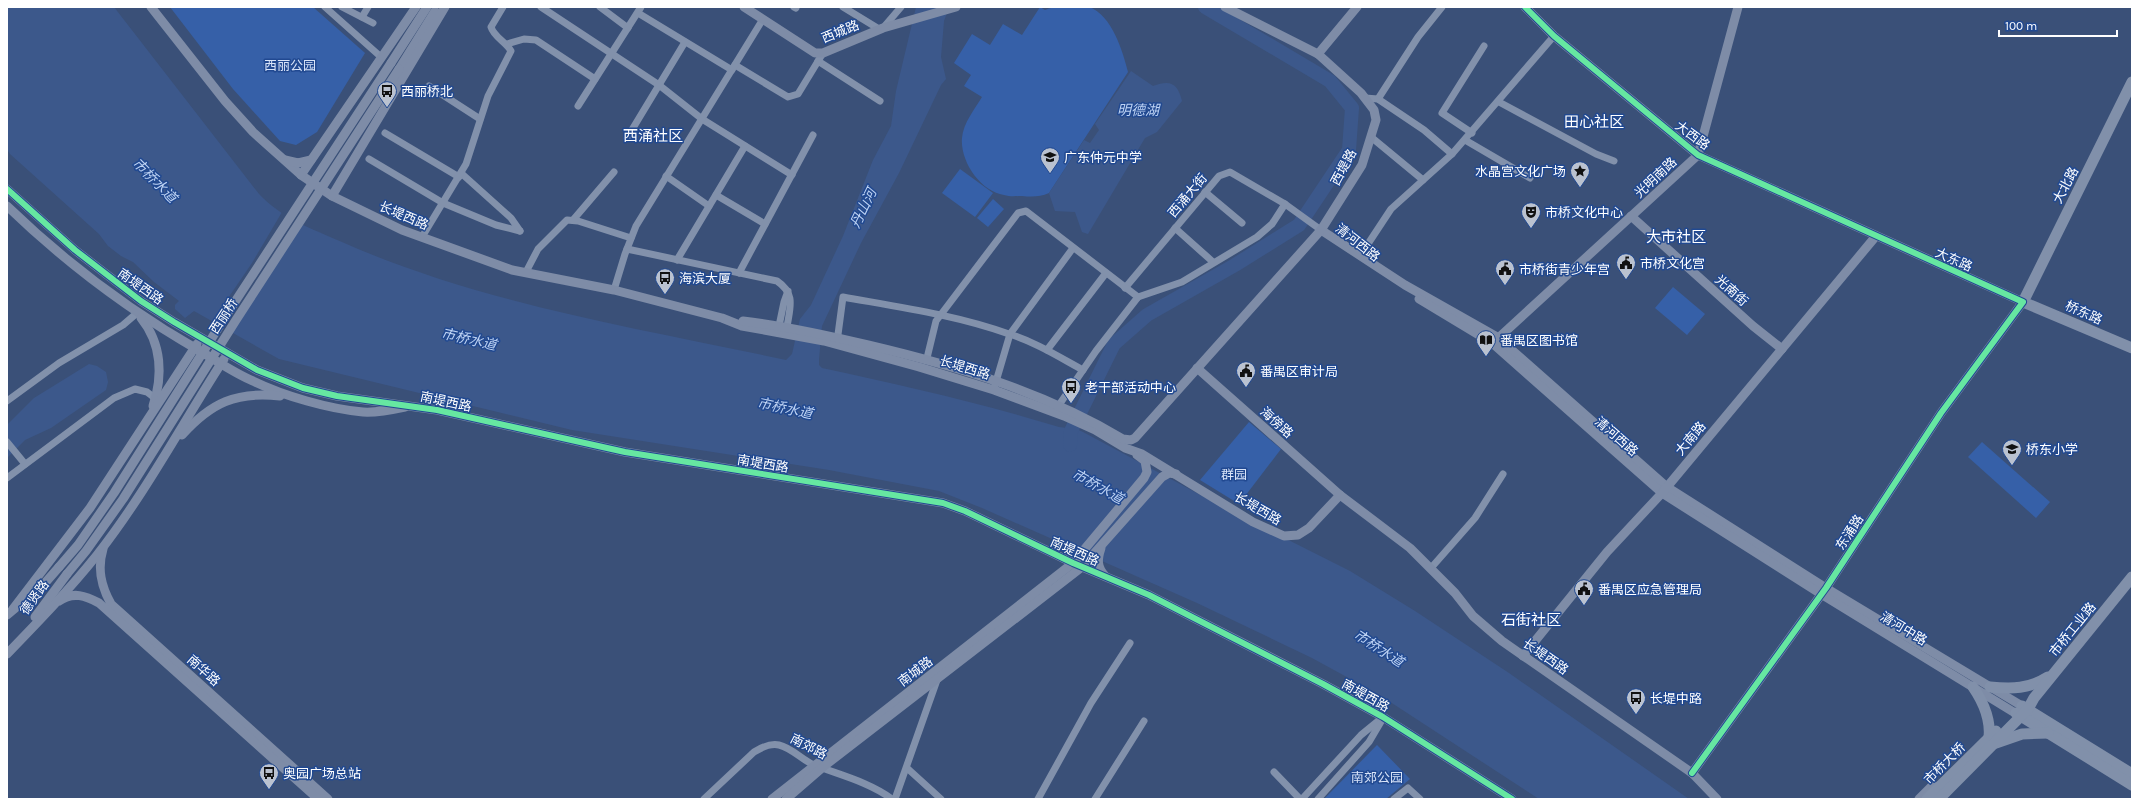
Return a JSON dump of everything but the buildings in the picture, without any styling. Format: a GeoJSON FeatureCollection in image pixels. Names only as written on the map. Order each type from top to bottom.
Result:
{"type":"FeatureCollection","features":[{"type":"Feature","properties":{"kind":"main road","name":"大北路"},"geometry":{"type":"LineString","coordinates":[[2023,302],[2129,95],[2132,82]]}},
{"type":"Feature","properties":{"kind":"main road","name":"桥东路"},"geometry":{"type":"LineString","coordinates":[[2023,302],[2132,348]]}},
{"type":"Feature","properties":{"kind":"main road","name":"市桥工业路"},"geometry":{"type":"LineString","coordinates":[[1988,745],[2034,698],[2132,577]]}},
{"type":"Feature","properties":{"kind":"main road"},"geometry":{"type":"LineString","coordinates":[[1990,687],[2025,687],[2037,684],[2053,673]]}},
{"type":"Feature","properties":{"kind":"main road"},"geometry":{"type":"LineString","coordinates":[[1974,687],[1984,704],[1990,730],[1988,745],[2022,734],[2048,733]]}},
{"type":"Feature","properties":{"kind":"main road","name":"清河中路"},"geometry":{"type":"LineString","coordinates":[[2021,711],[2048,733],[2132,785]]}},
{"type":"Feature","properties":{"kind":"main road","name":"清河中路"},"geometry":{"type":"LineString","coordinates":[[2021,711],[2132,774]]}},
{"type":"Feature","properties":{"kind":"main road","name":"市桥大桥"},"geometry":{"type":"LineString","coordinates":[[1927,799],[1988,745]]}},
{"type":"Feature","properties":{"kind":"main road","name":"市桥大桥"},"geometry":{"type":"LineString","coordinates":[[1939,799],[1988,745]]}},
{"type":"Feature","properties":{"kind":"street","name":"长堤西路"},"geometry":{"type":"LineString","coordinates":[[151,7],[225,101],[253,132],[301,175],[332,196],[402,230],[512,270],[614,290],[722,318],[787,329],[927,358],[1064,410],[1096,427],[1127,440],[1135,438],[1141,432]]}},
{"type":"Feature","properties":{"kind":"street"},"geometry":{"type":"LineString","coordinates":[[324,7],[382,57]]}},
{"type":"Feature","properties":{"kind":"street"},"geometry":{"type":"LineString","coordinates":[[342,7],[374,23]]}},
{"type":"Feature","properties":{"kind":"street"},"geometry":{"type":"LineString","coordinates":[[362,17],[368,7]]}},
{"type":"Feature","properties":{"kind":"street"},"geometry":{"type":"LineString","coordinates":[[301,175],[416,7]]}},
{"type":"Feature","properties":{"kind":"street","name":"西丽桥"},"geometry":{"type":"LineString","coordinates":[[59,567],[78,545],[104,509],[228,314],[427,7]]}},
{"type":"Feature","properties":{"kind":"street","name":"西丽桥"},"geometry":{"type":"LineString","coordinates":[[67,574],[86,551],[119,504],[438,7]]}},
{"type":"Feature","properties":{"kind":"street"},"geometry":{"type":"LineString","coordinates":[[332,196],[445,7]]}},
{"type":"Feature","properties":{"kind":"street"},"geometry":{"type":"LineString","coordinates":[[422,237],[466,164],[488,96],[511,51],[507,44],[493,32],[491,27],[503,7]]}},
{"type":"Feature","properties":{"kind":"street"},"geometry":{"type":"LineString","coordinates":[[541,7],[659,85],[702,119],[792,174]]}},
{"type":"Feature","properties":{"kind":"street"},"geometry":{"type":"LineString","coordinates":[[600,7],[628,28]]}},
{"type":"Feature","properties":{"kind":"street","name":"西城路"},"geometry":{"type":"LineString","coordinates":[[744,7],[815,53],[823,53],[881,29],[956,7]]}},
{"type":"Feature","properties":{"kind":"street"},"geometry":{"type":"LineString","coordinates":[[843,7],[881,29],[901,7]]}},
{"type":"Feature","properties":{"kind":"street","name":"西堤路"},"geometry":{"type":"LineString","coordinates":[[1141,432],[1322,230],[1362,165],[1376,118],[1374,110],[1365,98],[1318,54],[1225,7]]}},
{"type":"Feature","properties":{"kind":"street"},"geometry":{"type":"LineString","coordinates":[[1318,54],[1357,7]]}},
{"type":"Feature","properties":{"kind":"street"},"geometry":{"type":"LineString","coordinates":[[1378,99],[1418,37],[1442,7]]}},
{"type":"Feature","properties":{"kind":"street","name":"大西路"},"geometry":{"type":"LineString","coordinates":[[1525,7],[1554,36],[1698,155],[1876,236]]}},
{"type":"Feature","properties":{"kind":"street"},"geometry":{"type":"LineString","coordinates":[[1698,155],[1738,7]]}},
{"type":"Feature","properties":{"kind":"street"},"geometry":{"type":"LineString","coordinates":[[578,106],[640,10],[685,42],[788,97],[798,94],[823,53]]}},
{"type":"Feature","properties":{"kind":"street"},"geometry":{"type":"LineString","coordinates":[[614,290],[636,226],[763,19]]}},
{"type":"Feature","properties":{"kind":"street"},"geometry":{"type":"LineString","coordinates":[[1360,256],[1390,209],[1452,154],[1472,133],[1554,36]]}},
{"type":"Feature","properties":{"kind":"street"},"geometry":{"type":"LineString","coordinates":[[507,44],[524,39],[536,40],[595,79]]}},
{"type":"Feature","properties":{"kind":"street"},"geometry":{"type":"LineString","coordinates":[[627,138],[685,42]]}},
{"type":"Feature","properties":{"kind":"street"},"geometry":{"type":"LineString","coordinates":[[1472,133],[1442,113],[1484,46]]}},
{"type":"Feature","properties":{"kind":"street"},"geometry":{"type":"LineString","coordinates":[[818,61],[880,101]]}},
{"type":"Feature","properties":{"kind":"street"},"geometry":{"type":"LineString","coordinates":[[429,86],[480,120]]}},
{"type":"Feature","properties":{"kind":"street"},"geometry":{"type":"LineString","coordinates":[[1365,98],[1378,99],[1424,130],[1452,154]]}},
{"type":"Feature","properties":{"kind":"street"},"geometry":{"type":"LineString","coordinates":[[1499,102],[1596,154],[1614,161]]}},
{"type":"Feature","properties":{"kind":"street"},"geometry":{"type":"LineString","coordinates":[[369,159],[442,203],[496,225],[520,231],[511,218],[460,175],[385,133]]}},
{"type":"Feature","properties":{"kind":"street"},"geometry":{"type":"LineString","coordinates":[[739,273],[813,135]]}},
{"type":"Feature","properties":{"kind":"street"},"geometry":{"type":"LineString","coordinates":[[1371,137],[1423,180]]}},
{"type":"Feature","properties":{"kind":"street"},"geometry":{"type":"LineString","coordinates":[[1465,140],[1530,178]]}},
{"type":"Feature","properties":{"kind":"street"},"geometry":{"type":"LineString","coordinates":[[677,260],[745,146]]}},
{"type":"Feature","properties":{"kind":"street","name":"光明南路"},"geometry":{"type":"LineString","coordinates":[[1495,340],[1698,155]]}},
{"type":"Feature","properties":{"kind":"street"},"geometry":{"type":"LineString","coordinates":[[285,160],[298,163],[311,160]]}},
{"type":"Feature","properties":{"kind":"street"},"geometry":{"type":"LineString","coordinates":[[573,220],[614,172]]}},
{"type":"Feature","properties":{"kind":"street","name":"西涌大街"},"geometry":{"type":"LineString","coordinates":[[1125,288],[1218,176],[1230,172],[1285,204],[1322,230]]}},
{"type":"Feature","properties":{"kind":"street"},"geometry":{"type":"LineString","coordinates":[[666,176],[709,206]]}},
{"type":"Feature","properties":{"kind":"street","name":"南堤西路"},"geometry":{"type":"LineString","coordinates":[[7,189],[46,225],[113,280],[174,322],[257,370],[303,388],[337,396],[414,406],[625,452],[943,503],[965,511],[1073,563],[1085,564],[1106,576],[1149,595],[1216,629],[1383,717],[1510,799]]}},
{"type":"Feature","properties":{"kind":"street"},"geometry":{"type":"LineString","coordinates":[[1205,192],[1242,223]]}},
{"type":"Feature","properties":{"kind":"street"},"geometry":{"type":"LineString","coordinates":[[716,195],[766,224]]}},
{"type":"Feature","properties":{"kind":"street"},"geometry":{"type":"LineString","coordinates":[[1064,410],[1083,370],[1138,297],[1182,282],[1213,262],[1257,237],[1272,224],[1285,204]]}},
{"type":"Feature","properties":{"kind":"street","name":"南堤西路"},"geometry":{"type":"LineString","coordinates":[[7,206],[78,268],[136,312],[251,381],[298,398],[363,412],[383,412],[414,406]]}},
{"type":"Feature","properties":{"kind":"street"},"geometry":{"type":"LineString","coordinates":[[927,358],[936,320],[1018,213],[1026,211],[1138,297]]}},
{"type":"Feature","properties":{"kind":"street","name":"光南街"},"geometry":{"type":"LineString","coordinates":[[1632,216],[1753,326],[1782,349]]}},
{"type":"Feature","properties":{"kind":"street"},"geometry":{"type":"LineString","coordinates":[[526,272],[538,250],[567,220],[573,220],[631,238]]}},
{"type":"Feature","properties":{"kind":"street"},"geometry":{"type":"LineString","coordinates":[[1175,228],[1213,262]]}},
{"type":"Feature","properties":{"kind":"street","name":"清河西路"},"geometry":{"type":"LineString","coordinates":[[1322,230],[1405,285],[1495,340],[1664,490]]}},
{"type":"Feature","properties":{"kind":"street","name":"清河西路"},"geometry":{"type":"LineString","coordinates":[[1322,230],[1358,260],[1400,288],[1495,340]]}},
{"type":"Feature","properties":{"kind":"street","name":"大东路"},"geometry":{"type":"LineString","coordinates":[[1876,236],[2023,302]]}},
{"type":"Feature","properties":{"kind":"street","name":"大南路"},"geometry":{"type":"LineString","coordinates":[[1523,656],[1607,552],[1664,490],[1876,236]]}},
{"type":"Feature","properties":{"kind":"street"},"geometry":{"type":"LineString","coordinates":[[995,385],[1010,334],[1073,248]]}},
{"type":"Feature","properties":{"kind":"street"},"geometry":{"type":"LineString","coordinates":[[627,249],[777,281],[788,291],[791,299],[787,329]]}},
{"type":"Feature","properties":{"kind":"street"},"geometry":{"type":"LineString","coordinates":[[1047,350],[1106,273]]}},
{"type":"Feature","properties":{"kind":"street"},"geometry":{"type":"LineString","coordinates":[[837,340],[843,297],[940,314],[1010,334],[1047,350],[1083,370]]}},
{"type":"Feature","properties":{"kind":"street","name":"东涌路"},"geometry":{"type":"LineString","coordinates":[[1692,773],[1823,591],[1941,412],[2023,302]]}},
{"type":"Feature","properties":{"kind":"street"},"geometry":{"type":"LineString","coordinates":[[7,401],[59,363],[123,325],[136,312],[150,332],[159,357],[160,368],[156,399],[148,421]]}},
{"type":"Feature","properties":{"kind":"street","name":"长堤西路"},"geometry":{"type":"LineString","coordinates":[[722,318],[742,326],[787,329]]}},
{"type":"Feature","properties":{"kind":"street"},"geometry":{"type":"LineString","coordinates":[[10,612],[90,508],[148,421],[200,338]]}},
{"type":"Feature","properties":{"kind":"street","name":"长堤西路"},"geometry":{"type":"LineString","coordinates":[[837,340],[995,385]]}},
{"type":"Feature","properties":{"kind":"street"},"geometry":{"type":"LineString","coordinates":[[7,654],[52,606],[106,542],[166,452],[228,353]]}},
{"type":"Feature","properties":{"kind":"street","name":"海傍路"},"geometry":{"type":"LineString","coordinates":[[1197,368],[1340,495]]}},
{"type":"Feature","properties":{"kind":"street"},"geometry":{"type":"LineString","coordinates":[[7,478],[114,398],[126,392],[140,389],[156,399]]}},
{"type":"Feature","properties":{"kind":"street"},"geometry":{"type":"LineString","coordinates":[[166,452],[204,413],[230,399],[248,394],[298,398]]}},
{"type":"Feature","properties":{"kind":"street","name":"长堤西路"},"geometry":{"type":"LineString","coordinates":[[1096,427],[1125,448],[1178,474],[1253,522],[1284,536],[1298,535],[1309,528],[1340,495],[1410,548],[1431,568],[1473,616],[1523,656],[1692,773],[1718,799]]}},
{"type":"Feature","properties":{"kind":"street","name":"南城路"},"geometry":{"type":"LineString","coordinates":[[772,799],[813,765],[1073,563],[1144,478],[1147,472],[1140,447],[1141,432]]}},
{"type":"Feature","properties":{"kind":"street"},"geometry":{"type":"LineString","coordinates":[[7,442],[25,464]]}},
{"type":"Feature","properties":{"kind":"street","name":"南城路"},"geometry":{"type":"LineString","coordinates":[[786,799],[823,767],[1085,564],[1162,476],[1168,474],[1178,474]]}},
{"type":"Feature","properties":{"kind":"street"},"geometry":{"type":"LineString","coordinates":[[1431,568],[1475,518],[1502,474]]}},
{"type":"Feature","properties":{"kind":"street","name":"清河中路"},"geometry":{"type":"LineString","coordinates":[[1664,490],[1974,687],[2021,711]]}},
{"type":"Feature","properties":{"kind":"street","name":"南华路"},"geometry":{"type":"LineString","coordinates":[[106,542],[100,561],[100,574],[112,604],[328,799]]}},
{"type":"Feature","properties":{"kind":"street"},"geometry":{"type":"LineString","coordinates":[[1103,543],[1098,556],[1098,565],[1106,576]]}},
{"type":"Feature","properties":{"kind":"street","name":"德贤路"},"geometry":{"type":"LineString","coordinates":[[10,612],[45,583],[59,567]]}},
{"type":"Feature","properties":{"kind":"street","name":"德贤路"},"geometry":{"type":"LineString","coordinates":[[7,654],[67,574]]}},
{"type":"Feature","properties":{"kind":"street","name":"清河中路"},"geometry":{"type":"LineString","coordinates":[[1823,591],[1990,687],[2021,711]]}},
{"type":"Feature","properties":{"kind":"street","name":"南华路"},"geometry":{"type":"LineString","coordinates":[[52,606],[68,596],[75,595],[90,598],[99,603],[318,799]]}},
{"type":"Feature","properties":{"kind":"street"},"geometry":{"type":"LineString","coordinates":[[1038,799],[1091,703],[1130,643]]}},
{"type":"Feature","properties":{"kind":"street"},"geometry":{"type":"LineString","coordinates":[[894,799],[907,768],[937,680]]}},
{"type":"Feature","properties":{"kind":"street"},"geometry":{"type":"LineString","coordinates":[[1274,772],[1301,799],[1361,734],[1383,717]]}},
{"type":"Feature","properties":{"kind":"street"},"geometry":{"type":"LineString","coordinates":[[1318,799],[1369,742],[1383,717]]}},
{"type":"Feature","properties":{"kind":"street"},"geometry":{"type":"LineString","coordinates":[[1095,799],[1144,721]]}},
{"type":"Feature","properties":{"kind":"street"},"geometry":{"type":"LineString","coordinates":[[1919,799],[1977,743],[1988,745],[1990,754],[1945,799]]}},
{"type":"Feature","properties":{"kind":"street","name":"南郊路"},"geometry":{"type":"LineString","coordinates":[[704,799],[754,752],[772,744],[780,745],[813,765],[823,767],[876,789],[894,799]]}},
{"type":"Feature","properties":{"kind":"street"},"geometry":{"type":"LineString","coordinates":[[907,768],[941,799]]}},
{"type":"Feature","properties":{"kind":"street"},"geometry":{"type":"LineString","coordinates":[[1394,799],[1408,788],[1420,799]]}},
{"type":"Feature","properties":{"kind":"green space","name":"西丽公园"},"geometry":{"type":"Polygon","coordinates":[[[170,7],[313,7],[365,53],[317,132],[296,145],[280,141],[233,89],[170,7]]]}},
{"type":"Feature","properties":{"kind":"green space"},"geometry":{"type":"Polygon","coordinates":[[[1040,7],[1045,10],[1057,7],[1089,7],[1097,11],[1110,26],[1115,35],[1120,45],[1128,72],[1049,193],[1036,196],[1006,196],[987,188],[973,174],[964,156],[962,147],[963,132],[967,122],[982,97],[964,86],[971,75],[954,63],[972,34],[990,45],[1003,24],[1022,35],[1040,7]]]}},
{"type":"Feature","properties":{"kind":"green space"},"geometry":{"type":"Polygon","coordinates":[[[960,169],[993,193],[975,217],[942,193],[960,169]]]}},
{"type":"Feature","properties":{"kind":"green space"},"geometry":{"type":"Polygon","coordinates":[[[993,199],[1004,209],[988,227],[977,218],[993,199]]]}},
{"type":"Feature","properties":{"kind":"green space"},"geometry":{"type":"Polygon","coordinates":[[[1673,287],[1705,314],[1687,335],[1655,308],[1673,287]]]}},
{"type":"Feature","properties":{"kind":"green space","name":"群园"},"geometry":{"type":"Polygon","coordinates":[[[1249,422],[1281,449],[1239,504],[1200,480],[1249,422]]]}},
{"type":"Feature","properties":{"kind":"green space"},"geometry":{"type":"Polygon","coordinates":[[[1982,442],[2050,502],[2036,518],[1968,457],[1982,442]]]}},
{"type":"Feature","properties":{"kind":"green space","name":"南郊公园"},"geometry":{"type":"Polygon","coordinates":[[[1377,745],[1410,779],[1386,799],[1324,799],[1377,745]]]}},
{"type":"Feature","properties":{"kind":"water"},"geometry":{"type":"Polygon","coordinates":[[[7,7],[114,7],[259,194],[278,210],[308,227],[395,264],[449,282],[505,298],[617,325],[786,360],[792,354],[800,319],[811,305],[843,236],[873,160],[891,126],[896,91],[916,7],[949,7],[944,21],[941,57],[946,79],[941,85],[899,173],[861,243],[822,326],[819,365],[822,368],[941,395],[1059,427],[1067,428],[1068,425],[1083,432],[1223,507],[1350,571],[1415,611],[1509,673],[1689,799],[1539,799],[1378,694],[1312,658],[1197,603],[982,508],[939,491],[829,470],[572,430],[279,359],[194,311],[185,318],[175,309],[175,305],[179,301],[154,282],[133,262],[121,256],[108,246],[99,234],[10,154],[7,149],[7,7]]]}},
{"type":"Feature","properties":{"kind":"water","name":"明德湖"},"geometry":{"type":"Polygon","coordinates":[[[1131,71],[1153,86],[1165,83],[1173,84],[1178,90],[1182,101],[1157,132],[1145,138],[1088,234],[1082,232],[1075,212],[1055,211],[1049,193],[1084,140],[1090,143],[1099,130],[1095,124],[1131,71]]]}},
{"type":"Feature","properties":{"kind":"water"},"geometry":{"type":"Polygon","coordinates":[[[89,364],[97,366],[106,372],[108,382],[106,390],[51,428],[25,440],[7,458],[7,425],[34,398],[89,364]]]}},
{"type":"Feature","properties":{"kind":"pier"},"geometry":{"type":"Polygon","coordinates":[[[282,212],[304,223],[229,334],[211,323],[252,263],[282,212]]]}},
{"type":"Feature","properties":{"kind":"waterway"},"geometry":{"type":"LineString","coordinates":[[1070,445],[1071,431],[1114,344],[1147,315],[1235,265],[1299,225],[1349,150],[1352,108],[1330,81],[1205,7]]}},
{"type":"Feature","properties":{"kind":"cycle path"},"geometry":{"type":"LineString","coordinates":[[1525,7],[1554,36],[1698,155],[2023,302],[1941,413],[1826,588],[1692,773]]}},
{"type":"Feature","properties":{"kind":"cycle path"},"geometry":{"type":"LineString","coordinates":[[7,189],[75,250],[141,301],[257,370],[303,388],[337,396],[437,410],[625,452],[943,503],[965,511],[1073,563],[1149,595],[1323,684],[1383,717],[1512,799]]}},
{"type":"Feature","properties":{"kind":"place","name":"西丽桥北"},"geometry":{"type":"Point","coordinates":[387,108]}},
{"type":"Feature","properties":{"kind":"place","name":"广东仲元中学"},"geometry":{"type":"Point","coordinates":[1050,174]}},
{"type":"Feature","properties":{"kind":"place","name":"水晶宫文化广场"},"geometry":{"type":"Point","coordinates":[1580,188]}},
{"type":"Feature","properties":{"kind":"place","name":"市桥文化中心"},"geometry":{"type":"Point","coordinates":[1531,229]}},
{"type":"Feature","properties":{"kind":"place","name":"市桥文化宫"},"geometry":{"type":"Point","coordinates":[1626,280]}},
{"type":"Feature","properties":{"kind":"place","name":"市桥街青少年宫"},"geometry":{"type":"Point","coordinates":[1505,286]}},
{"type":"Feature","properties":{"kind":"place","name":"海滨大厦"},"geometry":{"type":"Point","coordinates":[665,295]}},
{"type":"Feature","properties":{"kind":"place","name":"番禺区图书馆"},"geometry":{"type":"Point","coordinates":[1486,357]}},
{"type":"Feature","properties":{"kind":"place","name":"番禺区审计局"},"geometry":{"type":"Point","coordinates":[1246,388]}},
{"type":"Feature","properties":{"kind":"place","name":"老干部活动中心"},"geometry":{"type":"Point","coordinates":[1071,404]}},
{"type":"Feature","properties":{"kind":"place","name":"桥东小学"},"geometry":{"type":"Point","coordinates":[2012,466]}},
{"type":"Feature","properties":{"kind":"place","name":"番禺区应急管理局"},"geometry":{"type":"Point","coordinates":[1584,606]}},
{"type":"Feature","properties":{"kind":"place","name":"长堤中路"},"geometry":{"type":"Point","coordinates":[1636,715]}},
{"type":"Feature","properties":{"kind":"place","name":"奥园广场总站"},"geometry":{"type":"Point","coordinates":[269,790]}},
{"type":"Feature","properties":{"kind":"district","name":"田心社区"},"geometry":{"type":"Point","coordinates":[1594,122]}},
{"type":"Feature","properties":{"kind":"district","name":"西涌社区"},"geometry":{"type":"Point","coordinates":[653,136]}},
{"type":"Feature","properties":{"kind":"district","name":"大市社区"},"geometry":{"type":"Point","coordinates":[1676,237]}},
{"type":"Feature","properties":{"kind":"district","name":"石街社区"},"geometry":{"type":"Point","coordinates":[1531,620]}},
{"type":"Feature","properties":{"kind":"water label","name":"市桥水道"},"geometry":{"type":"Point","coordinates":[155,180]}},
{"type":"Feature","properties":{"kind":"water label","name":"丹山河"},"geometry":{"type":"Point","coordinates":[863,208]}},
{"type":"Feature","properties":{"kind":"water label","name":"市桥水道"},"geometry":{"type":"Point","coordinates":[469,339]}},
{"type":"Feature","properties":{"kind":"water label","name":"市桥水道"},"geometry":{"type":"Point","coordinates":[785,408]}},
{"type":"Feature","properties":{"kind":"water label","name":"市桥水道"},"geometry":{"type":"Point","coordinates":[1098,486]}},
{"type":"Feature","properties":{"kind":"water label","name":"市桥水道"},"geometry":{"type":"Point","coordinates":[1379,648]}}]}
